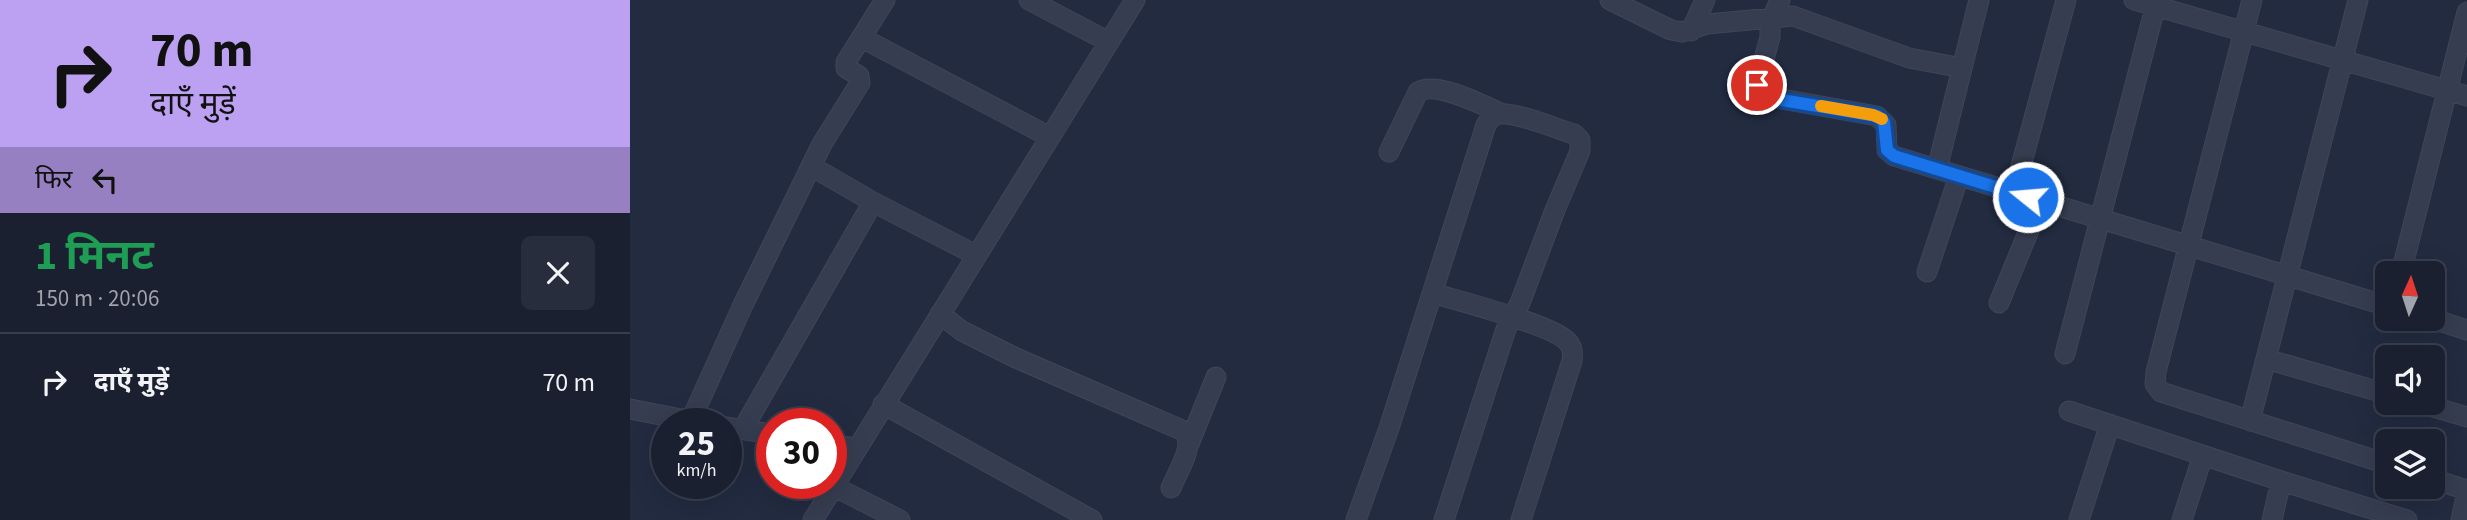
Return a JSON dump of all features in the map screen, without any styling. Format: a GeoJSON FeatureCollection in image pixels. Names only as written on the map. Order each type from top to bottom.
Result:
{"type":"FeatureCollection","features":[{"type":"Feature","properties":{"kind":"street"},"geometry":{"type":"LineString","coordinates":[[704,408],[743,305],[811,166],[860,83],[859,76],[845,65],[885,0]]}},
{"type":"Feature","properties":{"kind":"street"},"geometry":{"type":"LineString","coordinates":[[1029,0],[1109,42]]}},
{"type":"Feature","properties":{"kind":"street"},"geometry":{"type":"LineString","coordinates":[[847,463],[1135,0]]}},
{"type":"Feature","properties":{"kind":"street"},"geometry":{"type":"LineString","coordinates":[[1610,0],[1637,6],[1677,32],[1691,31],[1706,24],[1786,16],[1801,18],[1909,58],[1962,68]]}},
{"type":"Feature","properties":{"kind":"street"},"geometry":{"type":"LineString","coordinates":[[1691,31],[1705,0]]}},
{"type":"Feature","properties":{"kind":"street"},"geometry":{"type":"LineString","coordinates":[[1780,0],[1771,18],[1770,37],[1757,85],[1761,93],[1770,98],[1877,116],[1886,125],[1889,153],[2375,302]]}},
{"type":"Feature","properties":{"kind":"street"},"geometry":{"type":"LineString","coordinates":[[1937,169],[1979,0]]}},
{"type":"Feature","properties":{"kind":"street"},"geometry":{"type":"LineString","coordinates":[[2014,192],[2066,0]]}},
{"type":"Feature","properties":{"kind":"street"},"geometry":{"type":"LineString","coordinates":[[2134,0],[2156,3],[2244,32],[2467,96]]}},
{"type":"Feature","properties":{"kind":"street"},"geometry":{"type":"LineString","coordinates":[[2252,0],[2155,384],[2161,392],[2375,460]]}},
{"type":"Feature","properties":{"kind":"street"},"geometry":{"type":"LineString","coordinates":[[2250,421],[2358,0]]}},
{"type":"Feature","properties":{"kind":"street"},"geometry":{"type":"LineString","coordinates":[[2065,354],[2156,3]]}},
{"type":"Feature","properties":{"kind":"street"},"geometry":{"type":"LineString","coordinates":[[2404,261],[2467,12]]}},
{"type":"Feature","properties":{"kind":"street"},"geometry":{"type":"LineString","coordinates":[[862,38],[1050,137]]}},
{"type":"Feature","properties":{"kind":"street"},"geometry":{"type":"LineString","coordinates":[[1389,152],[1418,92],[1423,89],[1441,89],[1503,114],[1574,134],[1578,136],[1580,145],[1520,303],[1506,329],[1444,520]]}},
{"type":"Feature","properties":{"kind":"street"},"geometry":{"type":"LineString","coordinates":[[1356,520],[1389,428],[1486,125],[1492,117],[1503,114]]}},
{"type":"Feature","properties":{"kind":"street"},"geometry":{"type":"LineString","coordinates":[[811,166],[873,202],[976,255]]}},
{"type":"Feature","properties":{"kind":"street"},"geometry":{"type":"LineString","coordinates":[[1927,272],[1959,176]]}},
{"type":"Feature","properties":{"kind":"street"},"geometry":{"type":"LineString","coordinates":[[1999,303],[2041,201]]}},
{"type":"Feature","properties":{"kind":"street"},"geometry":{"type":"LineString","coordinates":[[742,417],[873,202]]}},
{"type":"Feature","properties":{"kind":"street"},"geometry":{"type":"LineString","coordinates":[[1432,293],[1513,317],[1560,335],[1573,351],[1521,520]]}},
{"type":"Feature","properties":{"kind":"street"},"geometry":{"type":"LineString","coordinates":[[940,314],[962,331],[1016,358],[1178,427],[1188,435],[1189,444]]}},
{"type":"Feature","properties":{"kind":"street"},"geometry":{"type":"LineString","coordinates":[[2445,323],[2467,330]]}},
{"type":"Feature","properties":{"kind":"street"},"geometry":{"type":"LineString","coordinates":[[2266,359],[2375,391]]}},
{"type":"Feature","properties":{"kind":"street"},"geometry":{"type":"LineString","coordinates":[[1171,488],[1216,377]]}},
{"type":"Feature","properties":{"kind":"street"},"geometry":{"type":"LineString","coordinates":[[884,404],[1092,520]]}},
{"type":"Feature","properties":{"kind":"street"},"geometry":{"type":"LineString","coordinates":[[630,409],[651,413]]}},
{"type":"Feature","properties":{"kind":"street"},"geometry":{"type":"LineString","coordinates":[[2069,411],[2407,520]]}},
{"type":"Feature","properties":{"kind":"street"},"geometry":{"type":"LineString","coordinates":[[2445,411],[2467,417]]}},
{"type":"Feature","properties":{"kind":"street"},"geometry":{"type":"LineString","coordinates":[[2079,520],[2110,424]]}},
{"type":"Feature","properties":{"kind":"street"},"geometry":{"type":"LineString","coordinates":[[847,447],[856,448]]}},
{"type":"Feature","properties":{"kind":"street"},"geometry":{"type":"LineString","coordinates":[[2182,520],[2203,455]]}},
{"type":"Feature","properties":{"kind":"street"},"geometry":{"type":"LineString","coordinates":[[2272,520],[2281,481]]}},
{"type":"Feature","properties":{"kind":"street"},"geometry":{"type":"LineString","coordinates":[[2445,483],[2467,491],[2461,520]]}},
{"type":"Feature","properties":{"kind":"street"},"geometry":{"type":"LineString","coordinates":[[847,493],[900,520]]}},
{"type":"Feature","properties":{"kind":"street"},"geometry":{"type":"LineString","coordinates":[[813,520],[825,499]]}},
{"type":"Feature","properties":{"kind":"slow traffic"},"geometry":{"type":"LineString","coordinates":[[1821,106],[1882,119]]}},
{"type":"Feature","properties":{"kind":"route"},"geometry":{"type":"LineString","coordinates":[[1757,85],[1761,93],[1770,98],[1877,116],[1886,125],[1887,150],[1894,156],[2028,197]]}}]}
